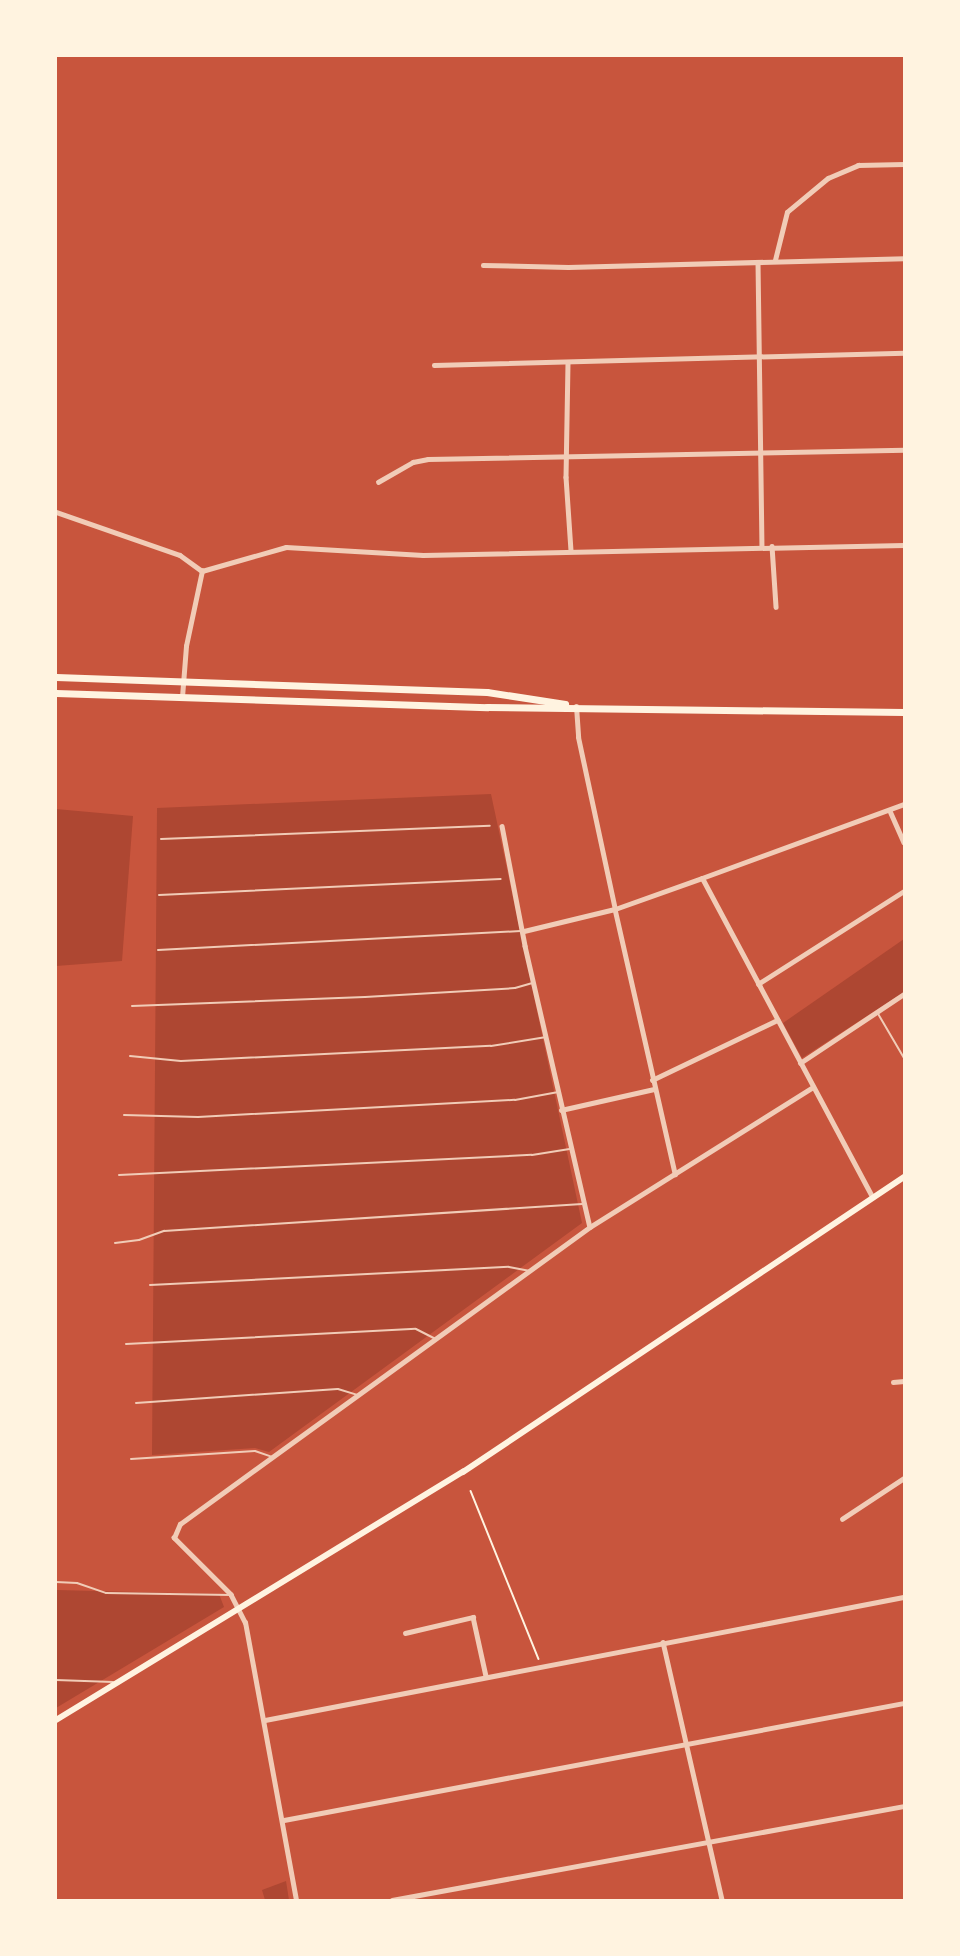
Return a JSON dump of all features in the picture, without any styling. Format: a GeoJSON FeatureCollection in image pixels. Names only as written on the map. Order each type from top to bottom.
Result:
{"type":"FeatureCollection","features":[{"type":"Feature","properties":{"kind":"main road"},"geometry":{"type":"LineString","coordinates":[[56,678],[493,693],[576,706]]}},
{"type":"Feature","properties":{"kind":"main road"},"geometry":{"type":"LineString","coordinates":[[56,693],[493,707],[576,706],[904,712]]}},
{"type":"Feature","properties":{"kind":"main road"},"geometry":{"type":"LineString","coordinates":[[493,693],[493,707]]}},
{"type":"Feature","properties":{"kind":"main road"},"geometry":{"type":"LineString","coordinates":[[56,1720],[241,1610],[463,1472],[904,1177]]}},
{"type":"Feature","properties":{"kind":"street"},"geometry":{"type":"LineString","coordinates":[[775,260],[787,212],[821,183],[847,167],[904,165]]}},
{"type":"Feature","properties":{"kind":"street"},"geometry":{"type":"LineString","coordinates":[[483,265],[904,258]]}},
{"type":"Feature","properties":{"kind":"street"},"geometry":{"type":"LineString","coordinates":[[758,262],[762,546]]}},
{"type":"Feature","properties":{"kind":"street"},"geometry":{"type":"LineString","coordinates":[[434,365],[568,363],[629,358],[760,358],[904,353]]}},
{"type":"Feature","properties":{"kind":"street"},"geometry":{"type":"LineString","coordinates":[[568,363],[571,551]]}},
{"type":"Feature","properties":{"kind":"street"},"geometry":{"type":"LineString","coordinates":[[378,482],[420,460],[904,450]]}},
{"type":"Feature","properties":{"kind":"street"},"geometry":{"type":"LineString","coordinates":[[56,512],[180,555],[202,571]]}},
{"type":"Feature","properties":{"kind":"street"},"geometry":{"type":"LineString","coordinates":[[202,571],[286,547],[423,555],[762,546],[904,545]]}},
{"type":"Feature","properties":{"kind":"street"},"geometry":{"type":"LineString","coordinates":[[772,546],[776,607]]}},
{"type":"Feature","properties":{"kind":"street"},"geometry":{"type":"LineString","coordinates":[[182,697],[182,682],[202,571]]}},
{"type":"Feature","properties":{"kind":"street"},"geometry":{"type":"LineString","coordinates":[[576,706],[578,737],[652,1080],[675,1174]]}},
{"type":"Feature","properties":{"kind":"street"},"geometry":{"type":"LineString","coordinates":[[524,931],[615,909],[904,804]]}},
{"type":"Feature","properties":{"kind":"street"},"geometry":{"type":"LineString","coordinates":[[890,811],[904,842]]}},
{"type":"Feature","properties":{"kind":"street"},"geometry":{"type":"LineString","coordinates":[[502,826],[561,1110],[582,1204],[590,1227]]}},
{"type":"Feature","properties":{"kind":"street"},"geometry":{"type":"LineString","coordinates":[[702,878],[872,1197]]}},
{"type":"Feature","properties":{"kind":"street"},"geometry":{"type":"LineString","coordinates":[[758,984],[904,891]]}},
{"type":"Feature","properties":{"kind":"street"},"geometry":{"type":"LineString","coordinates":[[800,1063],[904,994]]}},
{"type":"Feature","properties":{"kind":"street"},"geometry":{"type":"LineString","coordinates":[[652,1080],[777,1020]]}},
{"type":"Feature","properties":{"kind":"street"},"geometry":{"type":"LineString","coordinates":[[296,1900],[284,1820],[241,1610],[231,1595],[174,1538],[180,1524],[590,1227],[813,1087]]}},
{"type":"Feature","properties":{"kind":"street"},"geometry":{"type":"LineString","coordinates":[[561,1110],[654,1089]]}},
{"type":"Feature","properties":{"kind":"street"},"geometry":{"type":"LineString","coordinates":[[893,1382],[904,1381]]}},
{"type":"Feature","properties":{"kind":"street"},"geometry":{"type":"LineString","coordinates":[[842,1519],[904,1478]]}},
{"type":"Feature","properties":{"kind":"street"},"geometry":{"type":"LineString","coordinates":[[265,1720],[904,1597]]}},
{"type":"Feature","properties":{"kind":"street"},"geometry":{"type":"LineString","coordinates":[[405,1633],[473,1617],[486,1676]]}},
{"type":"Feature","properties":{"kind":"street"},"geometry":{"type":"LineString","coordinates":[[663,1642],[684,1743],[722,1900]]}},
{"type":"Feature","properties":{"kind":"street"},"geometry":{"type":"LineString","coordinates":[[284,1820],[904,1703]]}},
{"type":"Feature","properties":{"kind":"street"},"geometry":{"type":"LineString","coordinates":[[392,1900],[904,1806]]}},
{"type":"Feature","properties":{"kind":"lane"},"geometry":{"type":"LineString","coordinates":[[161,839],[490,826]]}},
{"type":"Feature","properties":{"kind":"lane"},"geometry":{"type":"LineString","coordinates":[[159,895],[501,879]]}},
{"type":"Feature","properties":{"kind":"lane"},"geometry":{"type":"LineString","coordinates":[[158,950],[524,931]]}},
{"type":"Feature","properties":{"kind":"lane"},"geometry":{"type":"LineString","coordinates":[[132,1006],[365,998],[516,988],[534,983]]}},
{"type":"Feature","properties":{"kind":"lane"},"geometry":{"type":"LineString","coordinates":[[877,1012],[904,1058]]}},
{"type":"Feature","properties":{"kind":"lane"},"geometry":{"type":"LineString","coordinates":[[130,1056],[181,1061],[491,1046],[546,1037]]}},
{"type":"Feature","properties":{"kind":"lane"},"geometry":{"type":"LineString","coordinates":[[124,1115],[198,1117],[515,1100],[558,1092]]}},
{"type":"Feature","properties":{"kind":"lane"},"geometry":{"type":"LineString","coordinates":[[119,1175],[532,1155],[570,1149]]}},
{"type":"Feature","properties":{"kind":"lane"},"geometry":{"type":"LineString","coordinates":[[115,1243],[139,1240],[164,1231],[582,1204]]}},
{"type":"Feature","properties":{"kind":"lane"},"geometry":{"type":"LineString","coordinates":[[150,1285],[509,1267],[529,1271]]}},
{"type":"Feature","properties":{"kind":"lane"},"geometry":{"type":"LineString","coordinates":[[126,1344],[416,1329],[436,1339]]}},
{"type":"Feature","properties":{"kind":"lane"},"geometry":{"type":"LineString","coordinates":[[136,1402],[338,1389],[358,1395]]}},
{"type":"Feature","properties":{"kind":"lane"},"geometry":{"type":"LineString","coordinates":[[131,1459],[255,1451],[273,1457]]}},
{"type":"Feature","properties":{"kind":"lane"},"geometry":{"type":"LineString","coordinates":[[56,1582],[77,1583],[106,1593],[202,1598],[231,1595]]}},
{"type":"Feature","properties":{"kind":"lane"},"geometry":{"type":"LineString","coordinates":[[56,1680],[120,1683]]}},
{"type":"Feature","properties":{"kind":"path"},"geometry":{"type":"LineString","coordinates":[[471,1491],[542,1666]]}},
{"type":"Feature","properties":{"kind":"shaded area"},"geometry":{"type":"Polygon","coordinates":[[[491,794],[582,1223],[269,1452],[255,1448],[152,1455],[157,808],[491,794]]]}},
{"type":"Feature","properties":{"kind":"shaded area"},"geometry":{"type":"Polygon","coordinates":[[[56,809],[133,816],[122,961],[56,966],[56,809]]]}},
{"type":"Feature","properties":{"kind":"shaded area"},"geometry":{"type":"Polygon","coordinates":[[[904,939],[904,992],[802,1058],[783,1023],[904,939]]]}},
{"type":"Feature","properties":{"kind":"shaded area"},"geometry":{"type":"Polygon","coordinates":[[[56,1590],[219,1594],[224,1607],[56,1708],[56,1590]]]}},
{"type":"Feature","properties":{"kind":"shaded area"},"geometry":{"type":"Polygon","coordinates":[[[286,1881],[289,1900],[265,1900],[262,1890],[286,1881]]]}}]}
